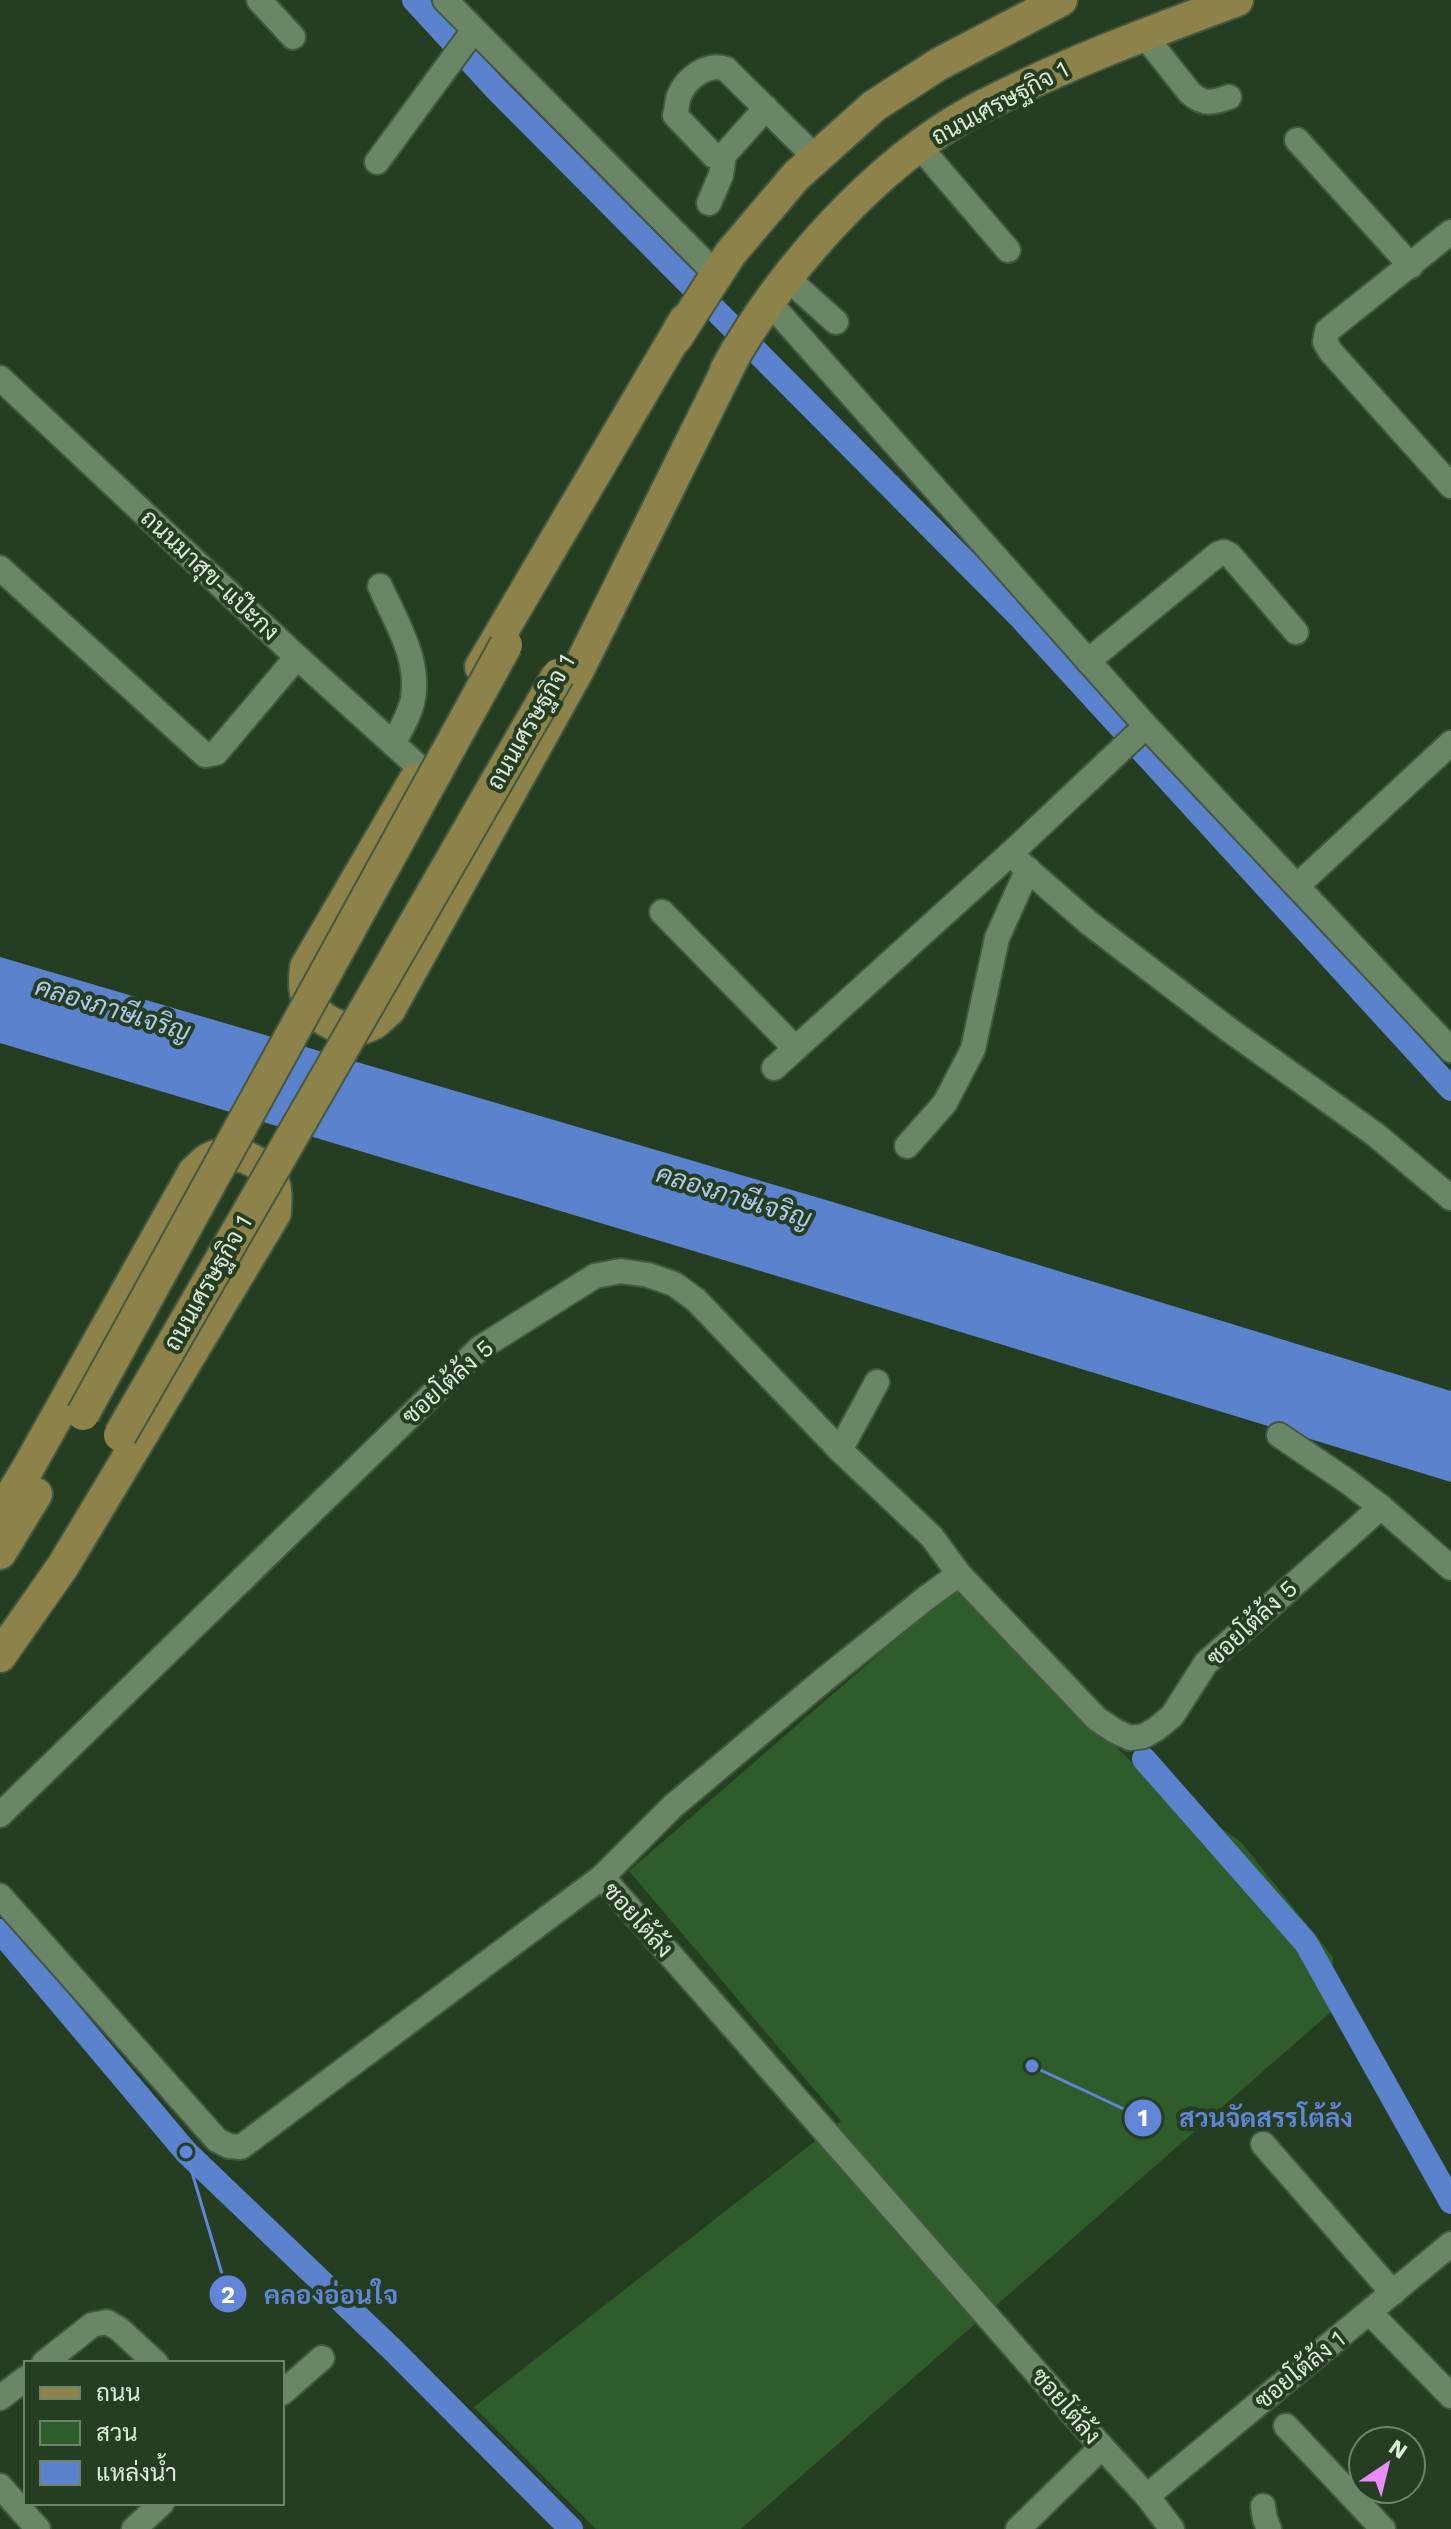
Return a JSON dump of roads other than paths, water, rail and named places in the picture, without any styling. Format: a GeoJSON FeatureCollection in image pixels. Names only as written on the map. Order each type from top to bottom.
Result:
{"type":"FeatureCollection","features":[{"type":"Feature","properties":{"kind":"main road","name":"ถนนเศรษฐกิจ 1"},"geometry":{"type":"LineString","coordinates":[[0,1553],[83,1414],[685,320],[716,274],[796,176],[874,106],[926,72],[1061,0]]}},
{"type":"Feature","properties":{"kind":"main road","name":"ถนนเศรษฐกิจ 1"},"geometry":{"type":"LineString","coordinates":[[0,1628],[43,1567],[120,1435],[558,675],[736,352],[778,290],[841,215],[919,146],[973,111],[1097,52],[1237,0]]}},
{"type":"Feature","properties":{"kind":"main road"},"geometry":{"type":"LineString","coordinates":[[685,320],[306,967],[305,990],[309,1002],[319,1015],[333,1025],[359,1028],[373,1023],[389,1010],[579,668],[736,352]]}},
{"type":"Feature","properties":{"kind":"main road"},"geometry":{"type":"LineString","coordinates":[[0,1514],[194,1172],[209,1159],[224,1154],[241,1155],[255,1161],[272,1181],[276,1193],[275,1213],[63,1566],[0,1656]]}},
{"type":"Feature","properties":{"kind":"street"},"geometry":{"type":"LineString","coordinates":[[445,0],[716,274]]}},
{"type":"Feature","properties":{"kind":"street"},"geometry":{"type":"LineString","coordinates":[[268,3],[293,37]]}},
{"type":"Feature","properties":{"kind":"street"},"geometry":{"type":"LineString","coordinates":[[377,162],[474,30]]}},
{"type":"Feature","properties":{"kind":"street"},"geometry":{"type":"LineString","coordinates":[[1144,35],[1199,101],[1210,104],[1229,97]]}},
{"type":"Feature","properties":{"kind":"street"},"geometry":{"type":"LineString","coordinates":[[724,155],[714,156],[675,115],[680,94],[691,79],[708,67],[726,69],[816,158]]}},
{"type":"Feature","properties":{"kind":"street"},"geometry":{"type":"LineString","coordinates":[[709,203],[721,175],[724,155],[766,108]]}},
{"type":"Feature","properties":{"kind":"street"},"geometry":{"type":"LineString","coordinates":[[1297,140],[1411,266]]}},
{"type":"Feature","properties":{"kind":"street"},"geometry":{"type":"LineString","coordinates":[[919,146],[1008,250]]}},
{"type":"Feature","properties":{"kind":"street"},"geometry":{"type":"LineString","coordinates":[[1451,232],[1327,331],[1325,342],[1451,486]]}},
{"type":"Feature","properties":{"kind":"street"},"geometry":{"type":"LineString","coordinates":[[778,290],[836,322]]}},
{"type":"Feature","properties":{"kind":"street"},"geometry":{"type":"LineString","coordinates":[[778,290],[1088,661],[1213,799],[1298,885],[1451,1050]]}},
{"type":"Feature","properties":{"kind":"street","name":"ถนนมาสุข-แป๊ะกง"},"geometry":{"type":"LineString","coordinates":[[0,378],[421,769]]}},
{"type":"Feature","properties":{"kind":"street"},"geometry":{"type":"LineString","coordinates":[[1088,661],[1224,552],[1230,555],[1296,632]]}},
{"type":"Feature","properties":{"kind":"street"},"geometry":{"type":"LineString","coordinates":[[0,568],[201,754],[216,753],[297,657]]}},
{"type":"Feature","properties":{"kind":"street"},"geometry":{"type":"LineString","coordinates":[[380,586],[406,644],[415,677],[413,701],[393,744]]}},
{"type":"Feature","properties":{"kind":"street"},"geometry":{"type":"LineString","coordinates":[[774,1068],[1019,861],[1146,726]]}},
{"type":"Feature","properties":{"kind":"street"},"geometry":{"type":"LineString","coordinates":[[1298,885],[1451,743]]}},
{"type":"Feature","properties":{"kind":"street"},"geometry":{"type":"LineString","coordinates":[[907,1146],[945,1103],[973,1049],[997,938],[1019,861]]}},
{"type":"Feature","properties":{"kind":"street"},"geometry":{"type":"LineString","coordinates":[[1019,861],[1089,923],[1228,1029],[1376,1135],[1451,1198]]}},
{"type":"Feature","properties":{"kind":"street"},"geometry":{"type":"LineString","coordinates":[[662,912],[795,1048]]}},
{"type":"Feature","properties":{"kind":"street","name":"ซอยโต้ล้ง 5"},"geometry":{"type":"LineString","coordinates":[[0,1815],[480,1348],[595,1276],[621,1271],[648,1275],[674,1284],[696,1300],[840,1450],[932,1537],[959,1574],[1097,1719],[1130,1738],[1144,1736],[1172,1716],[1206,1663],[1381,1507]]}},
{"type":"Feature","properties":{"kind":"street"},"geometry":{"type":"LineString","coordinates":[[840,1450],[877,1382]]}},
{"type":"Feature","properties":{"kind":"street"},"geometry":{"type":"LineString","coordinates":[[1279,1435],[1381,1507],[1451,1568]]}},
{"type":"Feature","properties":{"kind":"street"},"geometry":{"type":"LineString","coordinates":[[602,1877],[673,1806],[859,1651],[959,1574]]}},
{"type":"Feature","properties":{"kind":"street","name":"ซอยโต้ล้ง"},"geometry":{"type":"LineString","coordinates":[[0,1896],[217,2140],[241,2147],[602,1877],[1147,2496],[1172,2529]]}},
{"type":"Feature","properties":{"kind":"street"},"geometry":{"type":"LineString","coordinates":[[1263,2144],[1393,2293]]}},
{"type":"Feature","properties":{"kind":"street","name":"ซอยโต้ล้ง 1"},"geometry":{"type":"LineString","coordinates":[[1147,2496],[1451,2244]]}},
{"type":"Feature","properties":{"kind":"street"},"geometry":{"type":"LineString","coordinates":[[1370,2313],[1451,2396]]}},
{"type":"Feature","properties":{"kind":"street"},"geometry":{"type":"LineString","coordinates":[[47,2361],[92,2325],[107,2322],[154,2361]]}},
{"type":"Feature","properties":{"kind":"street"},"geometry":{"type":"LineString","coordinates":[[284,2391],[322,2358]]}},
{"type":"Feature","properties":{"kind":"street"},"geometry":{"type":"LineString","coordinates":[[0,2398],[24,2380]]}},
{"type":"Feature","properties":{"kind":"street"},"geometry":{"type":"LineString","coordinates":[[1286,2426],[1383,2529]]}},
{"type":"Feature","properties":{"kind":"street"},"geometry":{"type":"LineString","coordinates":[[1018,2529],[1102,2447]]}},
{"type":"Feature","properties":{"kind":"street"},"geometry":{"type":"LineString","coordinates":[[0,2486],[38,2529]]}},
{"type":"Feature","properties":{"kind":"street"},"geometry":{"type":"LineString","coordinates":[[134,2529],[160,2505]]}},
{"type":"Feature","properties":{"kind":"water","name":"คลองภาษีเจริญ"},"geometry":{"type":"Polygon","coordinates":[[[0,957],[826,1200],[1451,1391],[1451,1482],[0,1043],[0,957]]]}},
{"type":"Feature","properties":{"kind":"waterway"},"geometry":{"type":"LineString","coordinates":[[414,0],[494,87],[1020,617],[1451,1089]]}},
{"type":"Feature","properties":{"kind":"waterway"},"geometry":{"type":"LineString","coordinates":[[1144,1759],[1306,1943],[1451,2202]]}},
{"type":"Feature","properties":{"kind":"waterway"},"geometry":{"type":"LineString","coordinates":[[0,1931],[186,2152],[395,2352],[571,2529]]}},
{"type":"Feature","properties":{"kind":"place","name":"สวนจัดสรรโต้ล้ง"},"geometry":{"type":"Point","coordinates":[1032,2066]}},
{"type":"Feature","properties":{"kind":"place","name":"คลองอ่อนใจ"},"geometry":{"type":"Point","coordinates":[186,2152]}}]}
